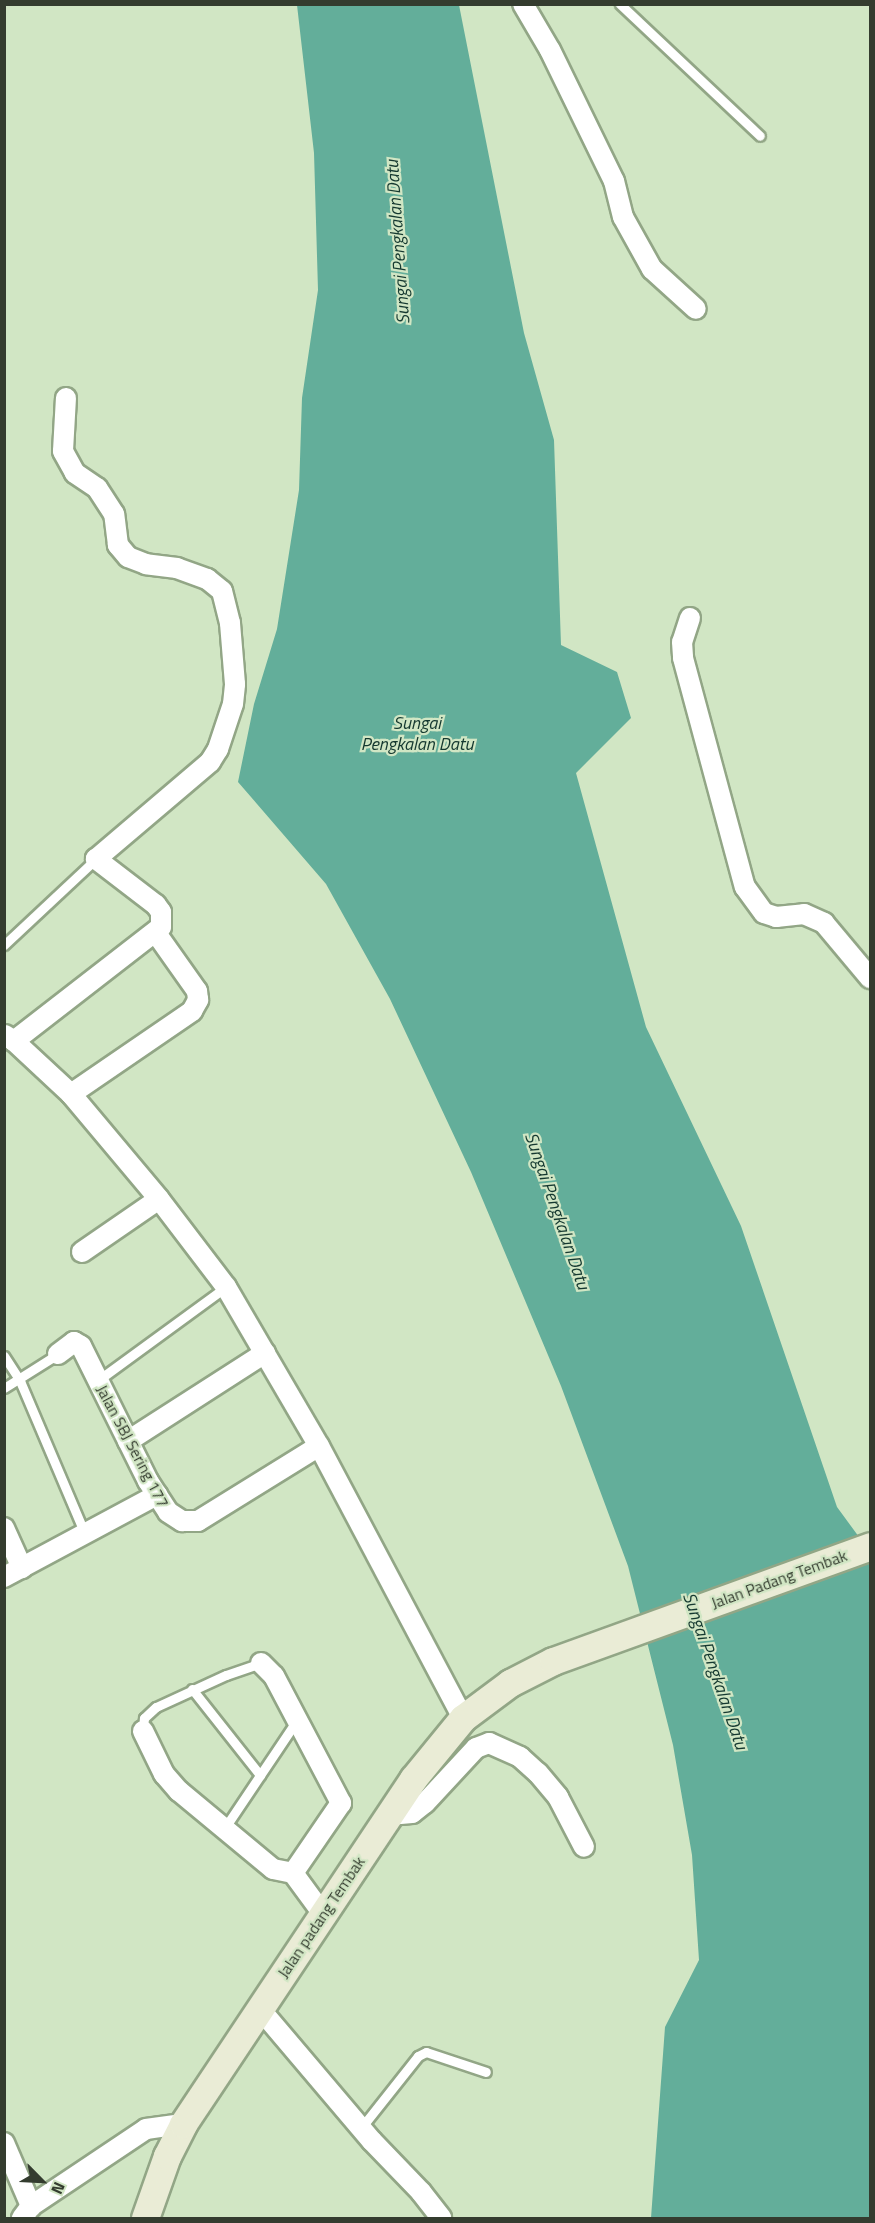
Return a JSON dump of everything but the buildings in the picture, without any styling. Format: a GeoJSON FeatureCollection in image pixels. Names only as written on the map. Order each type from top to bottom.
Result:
{"type":"FeatureCollection","features":[{"type":"Feature","properties":{"kind":"main road","name":"Jalan Padang Tembak"},"geometry":{"type":"LineString","coordinates":[[553,1661],[870,1546]]}},
{"type":"Feature","properties":{"kind":"main road","name":"Jalan padang Tembak"},"geometry":{"type":"LineString","coordinates":[[145,2218],[167,2156],[183,2124],[389,1815],[443,1740],[463,1718],[510,1683],[553,1661]]}},
{"type":"Feature","properties":{"kind":"street"},"geometry":{"type":"LineString","coordinates":[[523,4],[550,50],[614,181],[623,217],[652,269],[696,309]]}},
{"type":"Feature","properties":{"kind":"street"},"geometry":{"type":"LineString","coordinates":[[66,398],[63,451],[75,473],[97,488],[114,514],[118,545],[128,557],[146,564],[177,568],[207,579],[222,591],[230,622],[235,684],[233,704],[218,749],[210,762],[96,859],[156,905],[163,919],[156,933],[9,1038],[71,1094],[159,1198],[226,1287],[319,1446],[463,1718]]}},
{"type":"Feature","properties":{"kind":"street"},"geometry":{"type":"LineString","coordinates":[[690,618],[681,642],[683,658],[745,886],[764,913],[776,917],[804,914],[824,923],[870,978]]}},
{"type":"Feature","properties":{"kind":"street"},"geometry":{"type":"LineString","coordinates":[[71,1094],[192,1011],[198,1000],[197,991],[156,933]]}},
{"type":"Feature","properties":{"kind":"street"},"geometry":{"type":"LineString","coordinates":[[82,1252],[159,1198]]}},
{"type":"Feature","properties":{"kind":"street","name":"Jalan SBJ Sering 177"},"geometry":{"type":"LineString","coordinates":[[58,1354],[70,1344],[78,1343],[157,1496],[175,1518],[198,1521],[319,1446]]}},
{"type":"Feature","properties":{"kind":"street"},"geometry":{"type":"LineString","coordinates":[[128,1441],[265,1353]]}},
{"type":"Feature","properties":{"kind":"street"},"geometry":{"type":"LineString","coordinates":[[4,1528],[13,1572],[157,1496]]}},
{"type":"Feature","properties":{"kind":"street"},"geometry":{"type":"LineString","coordinates":[[261,1663],[274,1676],[341,1803],[293,1873]]}},
{"type":"Feature","properties":{"kind":"street"},"geometry":{"type":"LineString","coordinates":[[143,1731],[164,1774],[179,1791],[273,1869],[293,1873],[323,1914]]}},
{"type":"Feature","properties":{"kind":"street"},"geometry":{"type":"LineString","coordinates":[[389,1815],[412,1813],[476,1748],[489,1743],[520,1757],[538,1773],[558,1797],[584,1847]]}},
{"type":"Feature","properties":{"kind":"street"},"geometry":{"type":"LineString","coordinates":[[260,2009],[361,2128],[421,2192],[441,2218]]}},
{"type":"Feature","properties":{"kind":"street"},"geometry":{"type":"LineString","coordinates":[[4,2143],[27,2212],[146,2129],[183,2124]]}},
{"type":"Feature","properties":{"kind":"lane"},"geometry":{"type":"LineString","coordinates":[[620,4],[760,136]]}},
{"type":"Feature","properties":{"kind":"lane"},"geometry":{"type":"LineString","coordinates":[[4,945],[96,859]]}},
{"type":"Feature","properties":{"kind":"lane"},"geometry":{"type":"LineString","coordinates":[[97,1381],[226,1287]]}},
{"type":"Feature","properties":{"kind":"lane"},"geometry":{"type":"LineString","coordinates":[[4,1388],[20,1381],[58,1354]]}},
{"type":"Feature","properties":{"kind":"lane"},"geometry":{"type":"LineString","coordinates":[[4,1356],[20,1381],[86,1534]]}},
{"type":"Feature","properties":{"kind":"lane"},"geometry":{"type":"LineString","coordinates":[[143,1731],[144,1718],[156,1707],[192,1689],[261,1663]]}},
{"type":"Feature","properties":{"kind":"lane"},"geometry":{"type":"LineString","coordinates":[[192,1689],[260,1775]]}},
{"type":"Feature","properties":{"kind":"lane"},"geometry":{"type":"LineString","coordinates":[[224,1829],[297,1720]]}},
{"type":"Feature","properties":{"kind":"lane"},"geometry":{"type":"LineString","coordinates":[[361,2128],[418,2056],[426,2052],[486,2072]]}},
{"type":"Feature","properties":{"kind":"water","name":"Sungai Pengkalan Datu"},"geometry":{"type":"Polygon","coordinates":[[[297,5],[459,5],[524,333],[554,440],[561,645],[617,672],[631,718],[576,773],[646,1027],[741,1226],[837,1507],[870,1552],[870,2218],[651,2218],[665,2027],[699,1960],[692,1855],[673,1745],[628,1566],[561,1386],[471,1172],[390,999],[326,884],[238,782],[254,704],[277,629],[299,490],[302,398],[318,290],[314,153],[297,5]]]}}]}
